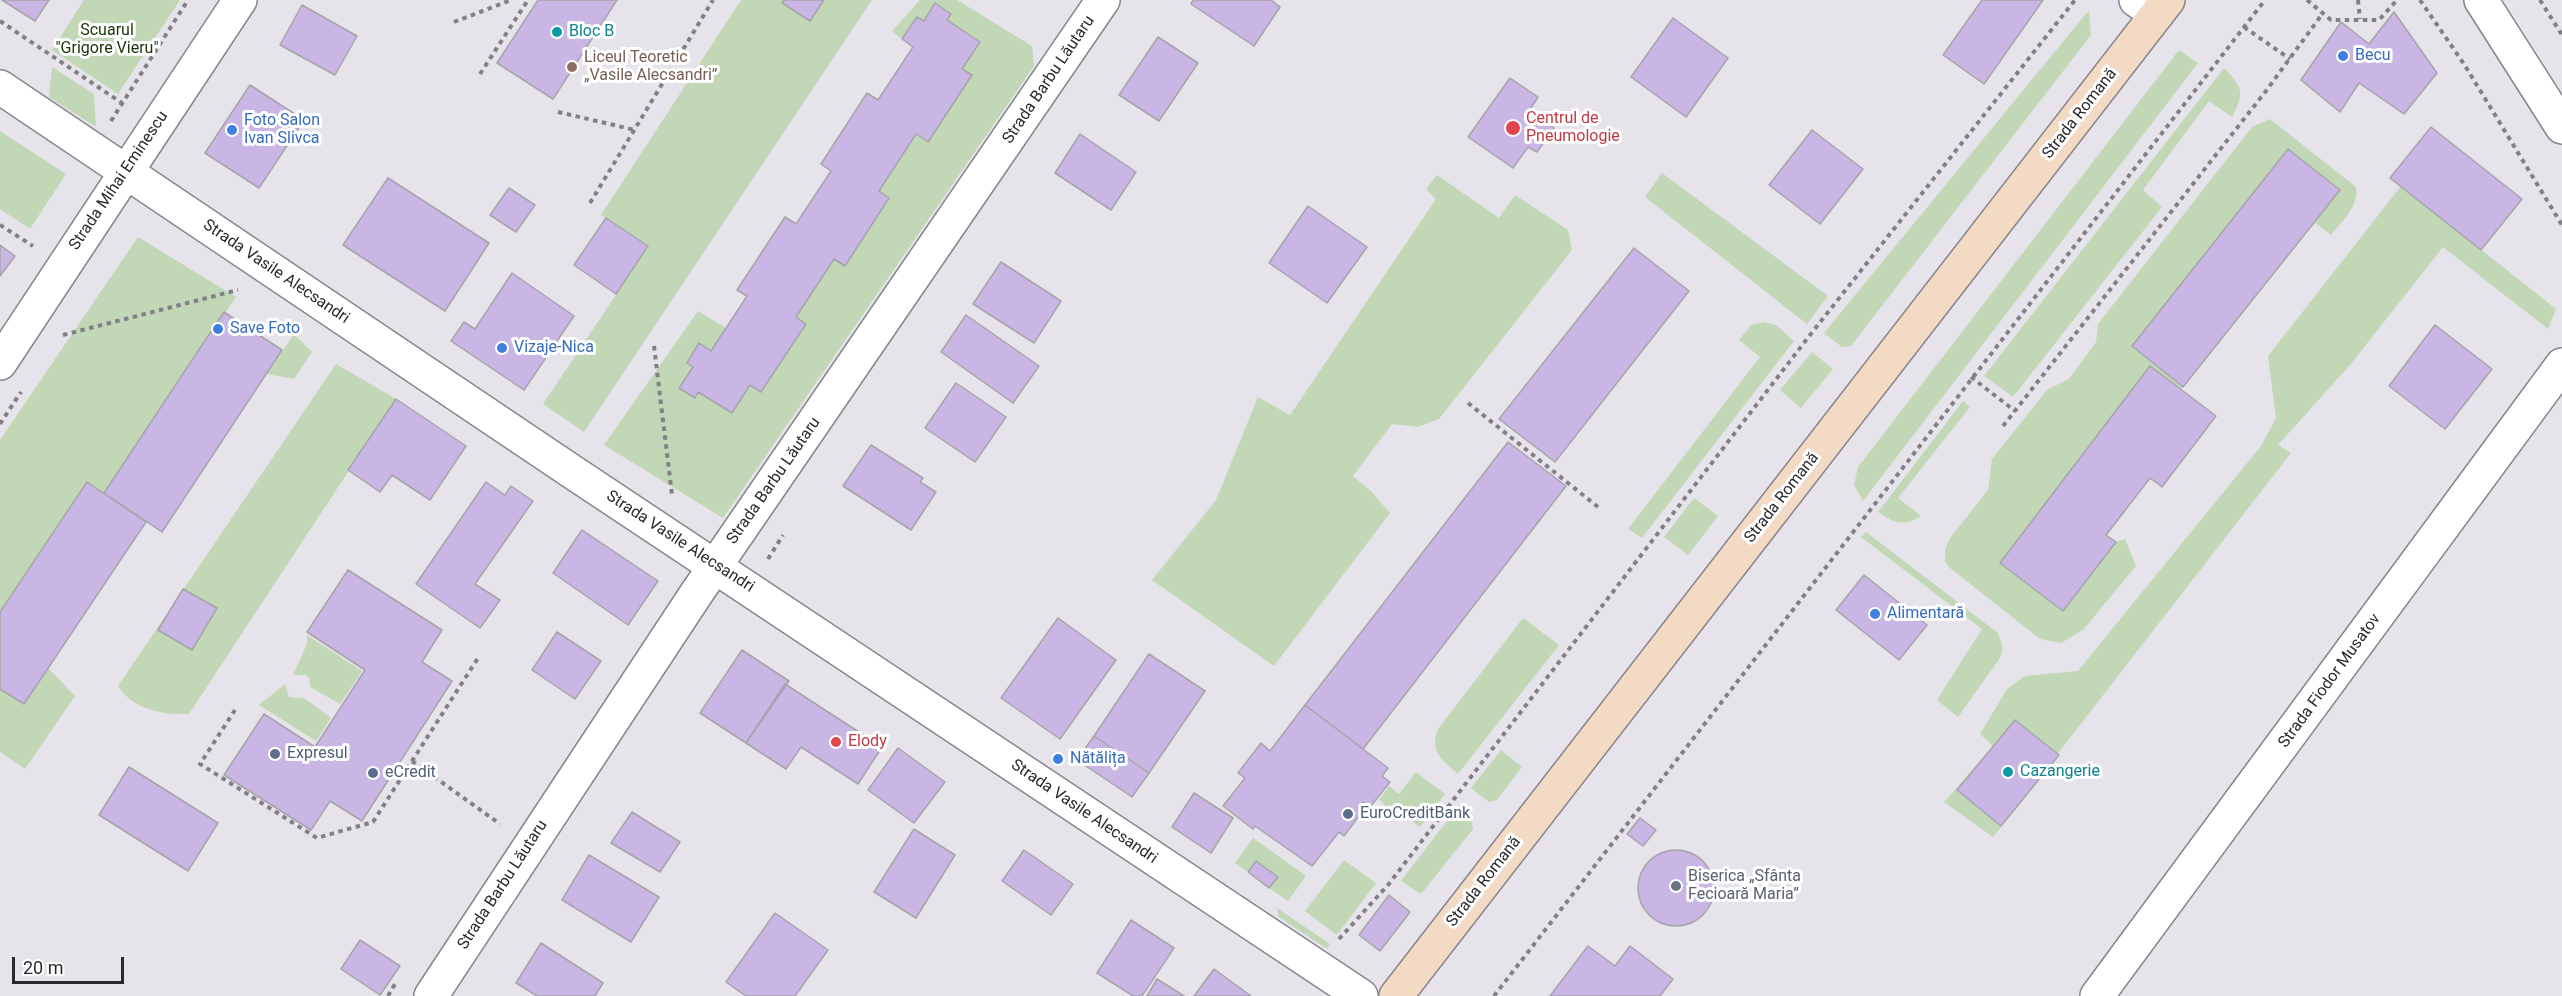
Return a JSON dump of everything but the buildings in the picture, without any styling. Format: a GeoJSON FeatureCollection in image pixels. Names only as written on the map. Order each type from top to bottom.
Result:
{"type":"FeatureCollection","features":[{"type":"Feature","properties":{"kind":"main road","name":"Strada Romană"},"geometry":{"type":"LineString","coordinates":[[1396,996],[2154,5]]}},
{"type":"Feature","properties":{"kind":"street","name":"Strada Mihai Eminescu"},"geometry":{"type":"LineString","coordinates":[[0,363],[240,0]]}},
{"type":"Feature","properties":{"kind":"street","name":"Strada Barbu Lăutaru"},"geometry":{"type":"LineString","coordinates":[[431,996],[599,737],[1103,0]]}},
{"type":"Feature","properties":{"kind":"street"},"geometry":{"type":"LineString","coordinates":[[2481,0],[2562,127]]}},
{"type":"Feature","properties":{"kind":"street","name":"Strada Vasile Alecsandri"},"geometry":{"type":"LineString","coordinates":[[0,87],[551,458],[716,565],[1361,996]]}},
{"type":"Feature","properties":{"kind":"street","name":"Strada Fiodor Musatov"},"geometry":{"type":"LineString","coordinates":[[2097,996],[2562,365]]}},
{"type":"Feature","properties":{"kind":"path"},"geometry":{"type":"LineString","coordinates":[[454,22],[511,0]]}},
{"type":"Feature","properties":{"kind":"path"},"geometry":{"type":"LineString","coordinates":[[480,74],[528,0]]}},
{"type":"Feature","properties":{"kind":"path"},"geometry":{"type":"LineString","coordinates":[[590,203],[713,0]]}},
{"type":"Feature","properties":{"kind":"path"},"geometry":{"type":"LineString","coordinates":[[1320,968],[1338,940],[1388,885],[1810,335],[2074,0]]}},
{"type":"Feature","properties":{"kind":"path"},"geometry":{"type":"LineString","coordinates":[[1494,996],[2265,0]]}},
{"type":"Feature","properties":{"kind":"path"},"geometry":{"type":"LineString","coordinates":[[2307,0],[2331,20],[2379,20],[2397,0]]}},
{"type":"Feature","properties":{"kind":"path"},"geometry":{"type":"LineString","coordinates":[[2358,0],[2360,19]]}},
{"type":"Feature","properties":{"kind":"path"},"geometry":{"type":"LineString","coordinates":[[2420,0],[2464,64],[2562,225]]}},
{"type":"Feature","properties":{"kind":"path"},"geometry":{"type":"LineString","coordinates":[[2540,0],[2562,35]]}},
{"type":"Feature","properties":{"kind":"path"},"geometry":{"type":"LineString","coordinates":[[0,21],[122,104],[186,2]]}},
{"type":"Feature","properties":{"kind":"path"},"geometry":{"type":"LineString","coordinates":[[2003,426],[2323,13]]}},
{"type":"Feature","properties":{"kind":"path"},"geometry":{"type":"LineString","coordinates":[[2244,27],[2290,58]]}},
{"type":"Feature","properties":{"kind":"path"},"geometry":{"type":"LineString","coordinates":[[558,112],[634,130]]}},
{"type":"Feature","properties":{"kind":"path"},"geometry":{"type":"LineString","coordinates":[[0,225],[33,246]]}},
{"type":"Feature","properties":{"kind":"path"},"geometry":{"type":"LineString","coordinates":[[59,336],[242,290]]}},
{"type":"Feature","properties":{"kind":"path"},"geometry":{"type":"LineString","coordinates":[[654,346],[673,502]]}},
{"type":"Feature","properties":{"kind":"path"},"geometry":{"type":"LineString","coordinates":[[1971,377],[2014,411]]}},
{"type":"Feature","properties":{"kind":"path"},"geometry":{"type":"LineString","coordinates":[[1468,403],[1598,507]]}},
{"type":"Feature","properties":{"kind":"path"},"geometry":{"type":"LineString","coordinates":[[235,710],[200,764],[317,838],[373,822],[478,658]]}},
{"type":"Feature","properties":{"kind":"path"},"geometry":{"type":"LineString","coordinates":[[412,761],[500,824]]}},
{"type":"Feature","properties":{"kind":"green space","name":"Scuarul \"Grigore Vieru\""},"geometry":{"type":"Polygon","coordinates":[[[84,0],[180,0],[118,94],[52,50],[84,0]]]}},
{"type":"Feature","properties":{"kind":"green space"},"geometry":{"type":"Polygon","coordinates":[[[741,0],[872,0],[584,432],[543,404],[648,247],[601,215],[741,0]]]}},
{"type":"Feature","properties":{"kind":"green space"},"geometry":{"type":"Polygon","coordinates":[[[920,0],[957,0],[1032,46],[1034,66],[723,518],[604,445],[698,311],[726,328],[711,351],[699,343],[687,363],[693,367],[679,388],[694,397],[698,392],[731,413],[750,385],[761,392],[806,324],[796,317],[834,259],[845,266],[889,199],[879,191],[916,134],[928,142],[971,75],[962,69],[980,42],[947,20],[951,14],[935,4],[924,21],[917,17],[902,39],[892,31],[920,0]]]}},
{"type":"Feature","properties":{"kind":"green space"},"geometry":{"type":"Polygon","coordinates":[[[2089,10],[2091,35],[1851,346],[1842,347],[1824,333],[2089,10]]]}},
{"type":"Feature","properties":{"kind":"green space"},"geometry":{"type":"Polygon","coordinates":[[[2179,50],[2198,63],[1863,501],[1854,485],[1858,467],[2179,50]]]}},
{"type":"Feature","properties":{"kind":"green space"},"geometry":{"type":"Polygon","coordinates":[[[52,67],[94,94],[96,127],[49,97],[52,67]]]}},
{"type":"Feature","properties":{"kind":"green space"},"geometry":{"type":"Polygon","coordinates":[[[2224,68],[2240,91],[2239,102],[2232,117],[2209,101],[2143,190],[2162,207],[2013,397],[1984,376],[2224,68]]]}},
{"type":"Feature","properties":{"kind":"green space"},"geometry":{"type":"Polygon","coordinates":[[[2270,119],[2356,187],[2353,207],[2331,235],[2314,222],[2340,189],[2288,149],[2132,346],[2183,387],[2181,390],[2150,367],[2000,563],[2063,611],[2116,542],[2125,539],[2136,566],[2083,630],[2061,643],[2040,639],[1950,568],[1945,562],[1945,550],[1950,538],[1988,490],[1992,459],[2047,390],[2069,379],[2096,342],[2098,324],[2252,127],[2270,119]]]}},
{"type":"Feature","properties":{"kind":"green space"},"geometry":{"type":"Polygon","coordinates":[[[0,131],[66,174],[30,229],[0,209],[0,131]]]}},
{"type":"Feature","properties":{"kind":"green space"},"geometry":{"type":"Polygon","coordinates":[[[1662,173],[1828,296],[1807,324],[1645,197],[1662,173]]]}},
{"type":"Feature","properties":{"kind":"green space"},"geometry":{"type":"Polygon","coordinates":[[[1437,175],[1499,218],[1515,195],[1568,230],[1572,250],[1439,419],[1418,427],[1392,424],[1353,476],[1371,491],[1390,513],[1274,666],[1152,580],[1216,500],[1258,397],[1290,415],[1436,199],[1426,189],[1437,175]]]}},
{"type":"Feature","properties":{"kind":"green space"},"geometry":{"type":"Polygon","coordinates":[[[2401,186],[2556,309],[2548,329],[2443,247],[2350,365],[2278,445],[2291,453],[1993,837],[1944,802],[1993,746],[1980,734],[2007,689],[2025,676],[2078,671],[2261,446],[2276,418],[2268,356],[2401,186]]]}},
{"type":"Feature","properties":{"kind":"green space"},"geometry":{"type":"Polygon","coordinates":[[[138,237],[236,297],[104,493],[0,612],[0,440],[138,237]]]}},
{"type":"Feature","properties":{"kind":"green space"},"geometry":{"type":"Polygon","coordinates":[[[1764,322],[1776,325],[1794,341],[1642,538],[1628,529],[1760,357],[1739,340],[1751,325],[1764,322]]]}},
{"type":"Feature","properties":{"kind":"green space"},"geometry":{"type":"Polygon","coordinates":[[[294,334],[312,352],[294,379],[267,374],[294,334]]]}},
{"type":"Feature","properties":{"kind":"green space"},"geometry":{"type":"Polygon","coordinates":[[[1812,352],[1833,369],[1801,408],[1780,390],[1812,352]]]}},
{"type":"Feature","properties":{"kind":"green space"},"geometry":{"type":"Polygon","coordinates":[[[336,364],[396,399],[189,714],[159,712],[140,706],[124,694],[118,686],[336,364]]]}},
{"type":"Feature","properties":{"kind":"green space"},"geometry":{"type":"Polygon","coordinates":[[[1963,401],[1970,407],[1898,498],[1921,516],[1909,522],[1899,522],[1878,512],[1963,401]]]}},
{"type":"Feature","properties":{"kind":"green space"},"geometry":{"type":"Polygon","coordinates":[[[1694,498],[1718,516],[1688,555],[1664,537],[1694,498]]]}},
{"type":"Feature","properties":{"kind":"green space"},"geometry":{"type":"Polygon","coordinates":[[[1866,532],[1998,633],[2003,648],[2000,658],[1958,717],[1937,700],[1982,629],[1861,537],[1866,532]]]}},
{"type":"Feature","properties":{"kind":"green space"},"geometry":{"type":"Polygon","coordinates":[[[1523,618],[1559,645],[1458,774],[1442,759],[1436,749],[1438,729],[1523,618]]]}},
{"type":"Feature","properties":{"kind":"green space"},"geometry":{"type":"Polygon","coordinates":[[[307,635],[362,671],[340,704],[310,687],[309,678],[306,675],[293,675],[307,644],[307,635]]]}},
{"type":"Feature","properties":{"kind":"green space"},"geometry":{"type":"Polygon","coordinates":[[[48,668],[75,696],[25,769],[0,752],[0,689],[24,704],[48,668]]]}},
{"type":"Feature","properties":{"kind":"green space"},"geometry":{"type":"Polygon","coordinates":[[[285,684],[289,697],[304,698],[331,718],[316,741],[259,705],[285,684]]]}},
{"type":"Feature","properties":{"kind":"green space"},"geometry":{"type":"Polygon","coordinates":[[[1501,750],[1522,767],[1497,800],[1489,802],[1471,788],[1501,750]]]}},
{"type":"Feature","properties":{"kind":"green space"},"geometry":{"type":"Polygon","coordinates":[[[1416,772],[1445,794],[1420,827],[1389,804],[1387,807],[1379,800],[1389,786],[1399,794],[1416,772]]]}},
{"type":"Feature","properties":{"kind":"green space"},"geometry":{"type":"Polygon","coordinates":[[[1459,805],[1470,814],[1473,829],[1421,894],[1401,881],[1459,805]]]}},
{"type":"Feature","properties":{"kind":"green space"},"geometry":{"type":"Polygon","coordinates":[[[1253,838],[1306,876],[1288,901],[1269,888],[1277,876],[1256,861],[1248,872],[1235,863],[1253,838]]]}},
{"type":"Feature","properties":{"kind":"green space"},"geometry":{"type":"Polygon","coordinates":[[[1344,860],[1376,883],[1337,935],[1305,911],[1344,860]]]}},
{"type":"Feature","properties":{"kind":"green space"},"geometry":{"type":"Polygon","coordinates":[[[1277,908],[1330,944],[1327,949],[1279,917],[1277,908]]]}},
{"type":"Feature","properties":{"kind":"place","name":"Bloc B"},"geometry":{"type":"Point","coordinates":[557,32]}},
{"type":"Feature","properties":{"kind":"place","name":"Becu"},"geometry":{"type":"Point","coordinates":[2343,56]}},
{"type":"Feature","properties":{"kind":"place","name":"Liceul Teoretic „Vasile Alecsandri”"},"geometry":{"type":"Point","coordinates":[572,67]}},
{"type":"Feature","properties":{"kind":"place","name":"Centrul de Pneumologie"},"geometry":{"type":"Point","coordinates":[1513,128]}},
{"type":"Feature","properties":{"kind":"place","name":"Foto Salon Ivan Slivca"},"geometry":{"type":"Point","coordinates":[232,130]}},
{"type":"Feature","properties":{"kind":"place","name":"Save Foto"},"geometry":{"type":"Point","coordinates":[218,329]}},
{"type":"Feature","properties":{"kind":"place","name":"Vizaje-Nica"},"geometry":{"type":"Point","coordinates":[502,348]}},
{"type":"Feature","properties":{"kind":"place","name":"Alimentară"},"geometry":{"type":"Point","coordinates":[1875,614]}},
{"type":"Feature","properties":{"kind":"place","name":"Elody"},"geometry":{"type":"Point","coordinates":[836,742]}},
{"type":"Feature","properties":{"kind":"place","name":"Expresul"},"geometry":{"type":"Point","coordinates":[275,754]}},
{"type":"Feature","properties":{"kind":"place","name":"Nătălița"},"geometry":{"type":"Point","coordinates":[1058,759]}},
{"type":"Feature","properties":{"kind":"place","name":"Cazangerie"},"geometry":{"type":"Point","coordinates":[2008,772]}},
{"type":"Feature","properties":{"kind":"place","name":"eCredit"},"geometry":{"type":"Point","coordinates":[373,773]}},
{"type":"Feature","properties":{"kind":"place","name":"EuroCreditBank"},"geometry":{"type":"Point","coordinates":[1348,814]}},
{"type":"Feature","properties":{"kind":"place","name":"Biserica „Sfânta Fecioară Maria”"},"geometry":{"type":"Point","coordinates":[1676,886]}}]}
